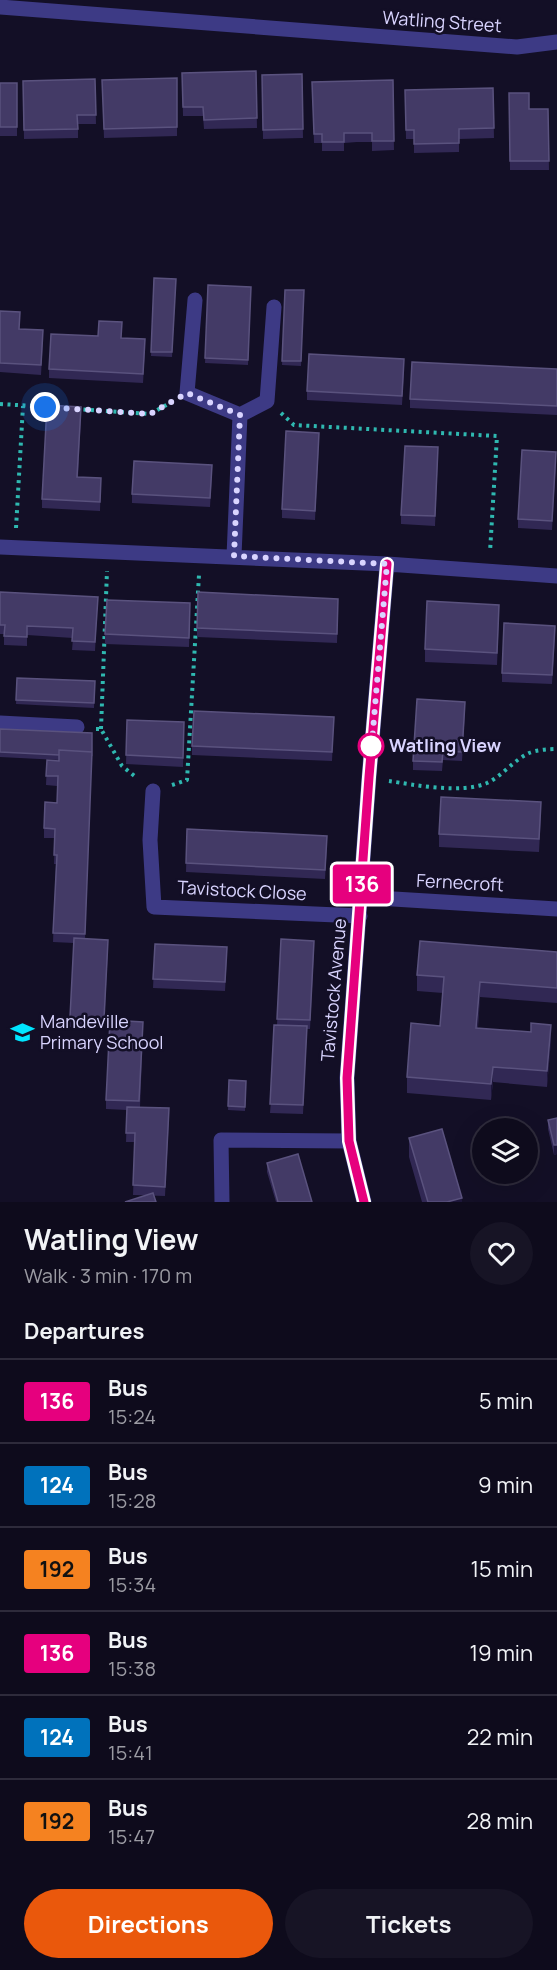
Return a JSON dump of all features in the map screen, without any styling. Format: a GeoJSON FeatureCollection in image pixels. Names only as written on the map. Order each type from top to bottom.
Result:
{"type":"FeatureCollection","features":[{"type":"Feature","properties":{"kind":"street","name":"Watling Street"},"geometry":{"type":"LineString","coordinates":[[0,7],[517,47],[557,42]]}},
{"type":"Feature","properties":{"kind":"street"},"geometry":{"type":"LineString","coordinates":[[195,300],[187,393],[240,415],[267,401],[274,307]]}},
{"type":"Feature","properties":{"kind":"street"},"geometry":{"type":"LineString","coordinates":[[234,556],[240,415]]}},
{"type":"Feature","properties":{"kind":"street"},"geometry":{"type":"LineString","coordinates":[[8,548],[234,556],[557,576]]}},
{"type":"Feature","properties":{"kind":"street","name":"Tavistock Avenue"},"geometry":{"type":"LineString","coordinates":[[364,1202],[349,1141],[347,1078],[387,564]]}},
{"type":"Feature","properties":{"kind":"street"},"geometry":{"type":"LineString","coordinates":[[0,723],[77,727]]}},
{"type":"Feature","properties":{"kind":"street","name":"Tavistock Close"},"geometry":{"type":"LineString","coordinates":[[153,791],[150,840],[154,907],[360,916]]}},
{"type":"Feature","properties":{"kind":"street","name":"Fernecroft"},"geometry":{"type":"LineString","coordinates":[[361,897],[557,909]]}},
{"type":"Feature","properties":{"kind":"street"},"geometry":{"type":"LineString","coordinates":[[222,1202],[220,1140],[349,1141]]}},
{"type":"Feature","properties":{"kind":"path"},"geometry":{"type":"LineString","coordinates":[[70,409],[150,414],[187,393]]}},
{"type":"Feature","properties":{"kind":"path"},"geometry":{"type":"LineString","coordinates":[[267,401],[294,425],[497,436],[489,571]]}},
{"type":"Feature","properties":{"kind":"path"},"geometry":{"type":"LineString","coordinates":[[0,404],[58,408]]}},
{"type":"Feature","properties":{"kind":"path"},"geometry":{"type":"LineString","coordinates":[[8,548],[23,406]]}},
{"type":"Feature","properties":{"kind":"path"},"geometry":{"type":"LineString","coordinates":[[108,552],[102,729],[122,766],[153,791],[187,780],[200,555]]}},
{"type":"Feature","properties":{"kind":"path"},"geometry":{"type":"LineString","coordinates":[[77,727],[102,729]]}},
{"type":"Feature","properties":{"kind":"path"},"geometry":{"type":"LineString","coordinates":[[369,777],[412,785],[467,788],[486,783],[529,753],[557,750]]}},
{"type":"Feature","properties":{"kind":"building"},"geometry":{"type":"Polygon","coordinates":[[[256,71],[257,118],[204,120],[203,107],[183,107],[182,73],[256,71]]]}},
{"type":"Feature","properties":{"kind":"building"},"geometry":{"type":"Polygon","coordinates":[[[302,74],[303,129],[263,130],[262,75],[302,74]]]}},
{"type":"Feature","properties":{"kind":"building"},"geometry":{"type":"Polygon","coordinates":[[[177,78],[177,127],[104,129],[102,80],[177,78]]]}},
{"type":"Feature","properties":{"kind":"building"},"geometry":{"type":"Polygon","coordinates":[[[95,79],[96,115],[77,115],[78,129],[24,130],[23,81],[95,79]]]}},
{"type":"Feature","properties":{"kind":"building"},"geometry":{"type":"Polygon","coordinates":[[[393,80],[394,141],[372,141],[372,133],[344,133],[344,142],[322,142],[322,134],[314,134],[312,82],[393,80]]]}},
{"type":"Feature","properties":{"kind":"building"},"geometry":{"type":"Polygon","coordinates":[[[0,83],[17,83],[17,127],[0,127],[0,83]]]}},
{"type":"Feature","properties":{"kind":"building"},"geometry":{"type":"Polygon","coordinates":[[[493,88],[494,128],[459,129],[459,143],[414,144],[414,130],[406,130],[405,90],[493,88]]]}},
{"type":"Feature","properties":{"kind":"building"},"geometry":{"type":"Polygon","coordinates":[[[509,93],[529,93],[529,109],[548,109],[549,161],[510,161],[509,93]]]}},
{"type":"Feature","properties":{"kind":"building"},"geometry":{"type":"Polygon","coordinates":[[[154,278],[176,279],[172,352],[151,352],[154,278]]]}},
{"type":"Feature","properties":{"kind":"building"},"geometry":{"type":"Polygon","coordinates":[[[208,285],[251,287],[248,360],[205,358],[208,285]]]}},
{"type":"Feature","properties":{"kind":"building"},"geometry":{"type":"Polygon","coordinates":[[[285,290],[304,290],[301,361],[282,361],[285,290]]]}},
{"type":"Feature","properties":{"kind":"building"},"geometry":{"type":"Polygon","coordinates":[[[0,311],[20,312],[19,329],[43,330],[41,365],[0,363],[0,311]]]}},
{"type":"Feature","properties":{"kind":"building"},"geometry":{"type":"Polygon","coordinates":[[[99,321],[122,322],[121,338],[145,339],[143,374],[49,369],[51,334],[98,336],[99,321]]]}},
{"type":"Feature","properties":{"kind":"building"},"geometry":{"type":"Polygon","coordinates":[[[309,354],[404,359],[402,396],[307,391],[309,354]]]}},
{"type":"Feature","properties":{"kind":"building"},"geometry":{"type":"Polygon","coordinates":[[[412,362],[557,369],[557,406],[410,399],[412,362]]]}},
{"type":"Feature","properties":{"kind":"building"},"geometry":{"type":"Polygon","coordinates":[[[47,405],[81,407],[77,477],[101,478],[100,502],[42,499],[47,405]]]}},
{"type":"Feature","properties":{"kind":"building"},"geometry":{"type":"Polygon","coordinates":[[[286,431],[319,433],[315,511],[282,509],[286,431]]]}},
{"type":"Feature","properties":{"kind":"building"},"geometry":{"type":"Polygon","coordinates":[[[405,446],[438,447],[435,516],[401,515],[405,446]]]}},
{"type":"Feature","properties":{"kind":"building"},"geometry":{"type":"Polygon","coordinates":[[[522,450],[556,452],[552,521],[518,519],[522,450]]]}},
{"type":"Feature","properties":{"kind":"building"},"geometry":{"type":"Polygon","coordinates":[[[134,461],[212,465],[210,498],[132,494],[134,461]]]}},
{"type":"Feature","properties":{"kind":"building"},"geometry":{"type":"Polygon","coordinates":[[[0,592],[98,597],[95,642],[72,641],[73,628],[27,626],[27,637],[4,636],[5,625],[0,625],[0,592]]]}},
{"type":"Feature","properties":{"kind":"building"},"geometry":{"type":"Polygon","coordinates":[[[198,592],[338,599],[337,634],[197,628],[198,592]]]}},
{"type":"Feature","properties":{"kind":"building"},"geometry":{"type":"Polygon","coordinates":[[[107,600],[190,603],[189,638],[105,634],[107,600]]]}},
{"type":"Feature","properties":{"kind":"building"},"geometry":{"type":"Polygon","coordinates":[[[427,601],[499,605],[497,653],[425,649],[427,601]]]}},
{"type":"Feature","properties":{"kind":"building"},"geometry":{"type":"Polygon","coordinates":[[[504,623],[555,626],[552,675],[502,673],[504,623]]]}},
{"type":"Feature","properties":{"kind":"building"},"geometry":{"type":"Polygon","coordinates":[[[17,678],[95,681],[94,703],[16,700],[17,678]]]}},
{"type":"Feature","properties":{"kind":"building"},"geometry":{"type":"Polygon","coordinates":[[[417,699],[465,702],[462,752],[443,751],[442,762],[413,761],[417,699]]]}},
{"type":"Feature","properties":{"kind":"building"},"geometry":{"type":"Polygon","coordinates":[[[194,711],[334,717],[332,752],[192,746],[194,711]]]}},
{"type":"Feature","properties":{"kind":"building"},"geometry":{"type":"Polygon","coordinates":[[[127,720],[184,722],[183,758],[126,755],[127,720]]]}},
{"type":"Feature","properties":{"kind":"building"},"geometry":{"type":"Polygon","coordinates":[[[0,729],[92,733],[92,752],[59,750],[59,755],[0,752],[0,729]]]}},
{"type":"Feature","properties":{"kind":"building"},"geometry":{"type":"Polygon","coordinates":[[[59,750],[92,752],[85,934],[53,933],[57,855],[54,855],[55,829],[44,828],[45,802],[57,803],[58,776],[46,776],[47,760],[59,761],[59,750]]]}},
{"type":"Feature","properties":{"kind":"building"},"geometry":{"type":"Polygon","coordinates":[[[441,797],[541,802],[539,839],[439,834],[441,797]]]}},
{"type":"Feature","properties":{"kind":"building"},"geometry":{"type":"Polygon","coordinates":[[[187,829],[327,836],[325,870],[186,863],[187,829]]]}},
{"type":"Feature","properties":{"kind":"building"},"geometry":{"type":"Polygon","coordinates":[[[74,938],[108,940],[104,1019],[70,1017],[74,938]]]}},
{"type":"Feature","properties":{"kind":"building"},"geometry":{"type":"Polygon","coordinates":[[[281,939],[314,941],[310,1020],[277,1019],[281,939]]]}},
{"type":"Feature","properties":{"kind":"building"},"geometry":{"type":"Polygon","coordinates":[[[420,941],[557,952],[557,988],[480,982],[476,1028],[531,1032],[531,1023],[551,1025],[547,1071],[493,1067],[491,1084],[407,1077],[411,1023],[440,1026],[444,977],[417,975],[420,941]]]}},
{"type":"Feature","properties":{"kind":"building"},"geometry":{"type":"Polygon","coordinates":[[[155,944],[227,947],[225,982],[153,979],[155,944]]]}},
{"type":"Feature","properties":{"kind":"building"},"geometry":{"type":"Polygon","coordinates":[[[110,1020],[143,1022],[139,1101],[106,1100],[110,1020]]]}},
{"type":"Feature","properties":{"kind":"building"},"geometry":{"type":"Polygon","coordinates":[[[274,1025],[307,1026],[303,1105],[270,1104],[274,1025]]]}},
{"type":"Feature","properties":{"kind":"building"},"geometry":{"type":"Polygon","coordinates":[[[229,1080],[246,1081],[245,1107],[228,1106],[229,1080]]]}},
{"type":"Feature","properties":{"kind":"building"},"geometry":{"type":"Polygon","coordinates":[[[127,1107],[169,1108],[165,1187],[133,1185],[135,1133],[126,1133],[127,1107]]]}},
{"type":"Feature","properties":{"kind":"building"},"geometry":{"type":"Polygon","coordinates":[[[557,1118],[557,1145],[554,1145],[548,1120],[557,1118]]]}},
{"type":"Feature","properties":{"kind":"building"},"geometry":{"type":"Polygon","coordinates":[[[442,1129],[462,1198],[447,1202],[428,1202],[409,1138],[442,1129]]]}},
{"type":"Feature","properties":{"kind":"building"},"geometry":{"type":"Polygon","coordinates":[[[298,1154],[312,1202],[278,1202],[267,1163],[298,1154]]]}},
{"type":"Feature","properties":{"kind":"building"},"geometry":{"type":"Polygon","coordinates":[[[153,1193],[156,1202],[125,1202],[153,1193]]]}},
{"type":"Feature","properties":{"kind":"bus line","name":"136"},"geometry":{"type":"LineString","coordinates":[[364,1202],[349,1141],[347,1078],[387,564]]}},
{"type":"Feature","properties":{"kind":"place","name":"Watling View"},"geometry":{"type":"Point","coordinates":[371,746]}},
{"type":"Feature","properties":{"kind":"place","name":"Mandeville Primary School"},"geometry":{"type":"Point","coordinates":[22,1032]}},
{"type":"Feature","properties":{"kind":"route"},"geometry":{"type":"LineString","coordinates":[[45,407],[150,414],[187,393],[240,415],[234,556],[387,564],[371,754],[371,746]]}}]}
